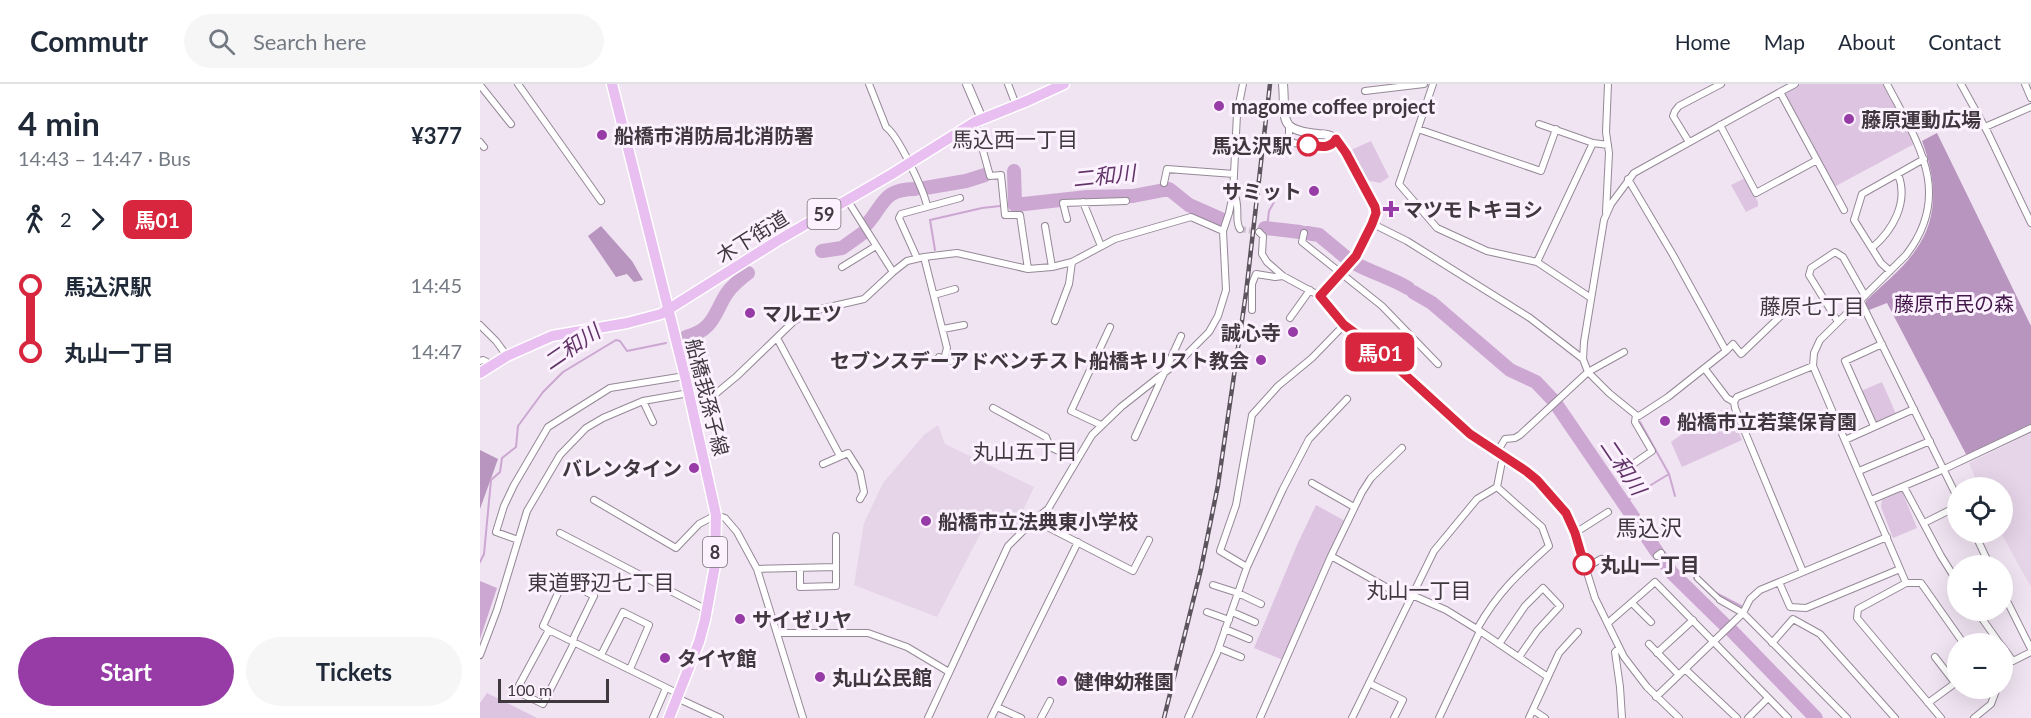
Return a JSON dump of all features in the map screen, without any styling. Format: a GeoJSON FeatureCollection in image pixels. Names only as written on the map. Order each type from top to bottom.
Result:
{"type":"FeatureCollection","features":[{"type":"Feature","properties":{"kind":"main road","name":"船橋我孫子線"},"geometry":{"type":"LineString","coordinates":[[612,84],[693,407],[716,515],[715,565],[707,610],[699,642],[669,718]]}},
{"type":"Feature","properties":{"kind":"main road","name":"木下街道"},"geometry":{"type":"LineString","coordinates":[[480,373],[507,356],[552,336],[656,316],[978,120],[1064,84]]}},
{"type":"Feature","properties":{"kind":"street"},"geometry":{"type":"LineString","coordinates":[[518,84],[601,201]]}},
{"type":"Feature","properties":{"kind":"street"},"geometry":{"type":"LineString","coordinates":[[869,84],[886,127],[891,130],[909,164],[925,195],[927,206]]}},
{"type":"Feature","properties":{"kind":"street"},"geometry":{"type":"LineString","coordinates":[[967,84],[978,120],[990,176],[1001,176],[1005,215],[1020,215],[1028,269]]}},
{"type":"Feature","properties":{"kind":"street"},"geometry":{"type":"LineString","coordinates":[[1008,84],[1016,105]]}},
{"type":"Feature","properties":{"kind":"street"},"geometry":{"type":"LineString","coordinates":[[928,718],[1008,546],[1048,509],[1092,435],[1101,425],[1164,374],[1209,332],[1226,290],[1223,231],[1233,194],[1237,114],[1243,84]]}},
{"type":"Feature","properties":{"kind":"street"},"geometry":{"type":"LineString","coordinates":[[1284,84],[1286,120],[1289,127],[1289,138],[1293,143],[1328,147],[1336,139]]}},
{"type":"Feature","properties":{"kind":"street"},"geometry":{"type":"LineString","coordinates":[[1365,91],[1424,84]]}},
{"type":"Feature","properties":{"kind":"street"},"geometry":{"type":"LineString","coordinates":[[1433,84],[1400,184],[1437,228],[1487,251],[1537,262],[1590,298]]}},
{"type":"Feature","properties":{"kind":"street"},"geometry":{"type":"LineString","coordinates":[[1608,84],[1606,213],[1590,298],[1583,359],[1588,372],[1597,382],[1640,416],[1705,369],[1733,344],[1741,354],[1790,307]]}},
{"type":"Feature","properties":{"kind":"street"},"geometry":{"type":"LineString","coordinates":[[1689,142],[1673,116],[1675,111],[1679,106],[1721,84]]}},
{"type":"Feature","properties":{"kind":"street"},"geometry":{"type":"LineString","coordinates":[[1606,213],[1634,173],[1795,84]]}},
{"type":"Feature","properties":{"kind":"street"},"geometry":{"type":"LineString","coordinates":[[1887,84],[1924,159],[1929,181],[1924,224],[1912,247],[1817,345],[1813,366],[1906,583]]}},
{"type":"Feature","properties":{"kind":"street"},"geometry":{"type":"LineString","coordinates":[[1961,84],[1985,127],[2031,223]]}},
{"type":"Feature","properties":{"kind":"street"},"geometry":{"type":"LineString","coordinates":[[2025,84],[2031,98]]}},
{"type":"Feature","properties":{"kind":"street"},"geometry":{"type":"LineString","coordinates":[[480,85],[511,124]]}},
{"type":"Feature","properties":{"kind":"street"},"geometry":{"type":"LineString","coordinates":[[1780,92],[1844,210]]}},
{"type":"Feature","properties":{"kind":"street"},"geometry":{"type":"LineString","coordinates":[[1985,127],[2031,107]]}},
{"type":"Feature","properties":{"kind":"street"},"geometry":{"type":"LineString","coordinates":[[1539,124],[1593,143],[1608,145]]}},
{"type":"Feature","properties":{"kind":"street"},"geometry":{"type":"LineString","coordinates":[[1720,125],[1756,193],[1816,160]]}},
{"type":"Feature","properties":{"kind":"street"},"geometry":{"type":"LineString","coordinates":[[1289,127],[1296,131],[1325,134],[1336,139],[1375,207],[1372,224],[1356,256],[1320,296]]}},
{"type":"Feature","properties":{"kind":"street"},"geometry":{"type":"LineString","coordinates":[[1418,129],[1541,171],[1556,129]]}},
{"type":"Feature","properties":{"kind":"street"},"geometry":{"type":"LineString","coordinates":[[1537,262],[1593,143]]}},
{"type":"Feature","properties":{"kind":"street"},"geometry":{"type":"LineString","coordinates":[[1890,271],[1881,263],[1854,220],[1862,194],[1924,159]]}},
{"type":"Feature","properties":{"kind":"street"},"geometry":{"type":"LineString","coordinates":[[1164,183],[1167,169],[1234,174]]}},
{"type":"Feature","properties":{"kind":"street"},"geometry":{"type":"LineString","coordinates":[[1872,248],[1885,237],[1899,214],[1903,185],[1898,174]]}},
{"type":"Feature","properties":{"kind":"street"},"geometry":{"type":"LineString","coordinates":[[1628,179],[1726,351]]}},
{"type":"Feature","properties":{"kind":"street"},"geometry":{"type":"LineString","coordinates":[[1233,194],[1238,202],[1237,225],[1240,229]]}},
{"type":"Feature","properties":{"kind":"street"},"geometry":{"type":"LineString","coordinates":[[945,359],[947,348],[934,295],[921,257],[899,218],[901,214],[960,198]]}},
{"type":"Feature","properties":{"kind":"street"},"geometry":{"type":"LineString","coordinates":[[848,201],[893,272]]}},
{"type":"Feature","properties":{"kind":"street"},"geometry":{"type":"LineString","coordinates":[[1067,219],[1063,203],[1126,201]]}},
{"type":"Feature","properties":{"kind":"street"},"geometry":{"type":"LineString","coordinates":[[1083,202],[1101,246]]}},
{"type":"Feature","properties":{"kind":"street"},"geometry":{"type":"LineString","coordinates":[[693,407],[713,396],[794,321],[805,314],[864,299],[903,264],[921,257],[957,253],[1028,269],[1052,267],[1072,262],[1115,239],[1191,218],[1223,231]]}},
{"type":"Feature","properties":{"kind":"street"},"geometry":{"type":"LineString","coordinates":[[1372,224],[1407,241],[1530,318],[1583,359]]}},
{"type":"Feature","properties":{"kind":"street"},"geometry":{"type":"LineString","coordinates":[[1045,226],[1052,267]]}},
{"type":"Feature","properties":{"kind":"street"},"geometry":{"type":"LineString","coordinates":[[1259,232],[1263,237],[1263,257],[1283,276],[1320,296],[1344,325],[1378,350],[1470,434],[1526,471],[1560,504],[1575,533],[1595,598],[1619,648],[1632,669],[1656,697],[1679,718]]}},
{"type":"Feature","properties":{"kind":"street"},"geometry":{"type":"LineString","coordinates":[[1304,233],[1302,242],[1389,313],[1438,364]]}},
{"type":"Feature","properties":{"kind":"street"},"geometry":{"type":"LineString","coordinates":[[842,267],[876,246]]}},
{"type":"Feature","properties":{"kind":"street"},"geometry":{"type":"LineString","coordinates":[[1838,321],[1809,275],[1811,268],[1835,252],[1843,257],[1947,479]]}},
{"type":"Feature","properties":{"kind":"street"},"geometry":{"type":"LineString","coordinates":[[1055,321],[1069,284],[1072,262]]}},
{"type":"Feature","properties":{"kind":"street"},"geometry":{"type":"LineString","coordinates":[[1252,310],[1252,284],[1256,274],[1283,276]]}},
{"type":"Feature","properties":{"kind":"street"},"geometry":{"type":"LineString","coordinates":[[934,295],[956,289]]}},
{"type":"Feature","properties":{"kind":"street"},"geometry":{"type":"LineString","coordinates":[[1290,318],[1310,290]]}},
{"type":"Feature","properties":{"kind":"street"},"geometry":{"type":"LineString","coordinates":[[480,325],[507,356]]}},
{"type":"Feature","properties":{"kind":"street"},"geometry":{"type":"LineString","coordinates":[[943,329],[964,325]]}},
{"type":"Feature","properties":{"kind":"street"},"geometry":{"type":"LineString","coordinates":[[1247,567],[1220,551],[1236,505],[1252,415],[1278,386],[1312,358],[1344,325]]}},
{"type":"Feature","properties":{"kind":"street"},"geometry":{"type":"LineString","coordinates":[[1101,425],[1071,411],[1110,327]]}},
{"type":"Feature","properties":{"kind":"street"},"geometry":{"type":"LineString","coordinates":[[1135,437],[1181,336]]}},
{"type":"Feature","properties":{"kind":"street"},"geometry":{"type":"LineString","coordinates":[[777,338],[840,456]]}},
{"type":"Feature","properties":{"kind":"street"},"geometry":{"type":"LineString","coordinates":[[1874,426],[1845,361],[1882,344]]}},
{"type":"Feature","properties":{"kind":"street"},"geometry":{"type":"LineString","coordinates":[[1497,487],[1500,454],[1505,439],[1520,435],[1588,372],[1624,352]]}},
{"type":"Feature","properties":{"kind":"street"},"geometry":{"type":"LineString","coordinates":[[480,361],[493,364]]}},
{"type":"Feature","properties":{"kind":"street"},"geometry":{"type":"LineString","coordinates":[[1803,572],[1734,402],[1737,397],[1813,366]]}},
{"type":"Feature","properties":{"kind":"street"},"geometry":{"type":"LineString","coordinates":[[1705,369],[1727,398],[1734,402]]}},
{"type":"Feature","properties":{"kind":"street"},"geometry":{"type":"LineString","coordinates":[[518,540],[496,532],[504,506],[514,485],[548,427],[610,388],[685,376]]}},
{"type":"Feature","properties":{"kind":"street"},"geometry":{"type":"LineString","coordinates":[[480,655],[497,610],[527,511],[560,455],[574,438],[603,418],[643,401],[689,393]]}},
{"type":"Feature","properties":{"kind":"street"},"geometry":{"type":"LineString","coordinates":[[1188,718],[1219,648],[1247,567],[1283,489],[1309,439],[1347,399]]}},
{"type":"Feature","properties":{"kind":"street"},"geometry":{"type":"LineString","coordinates":[[643,401],[653,422]]}},
{"type":"Feature","properties":{"kind":"street"},"geometry":{"type":"LineString","coordinates":[[993,408],[1046,437],[1050,447],[1077,459]]}},
{"type":"Feature","properties":{"kind":"street"},"geometry":{"type":"LineString","coordinates":[[1845,440],[1914,409]]}},
{"type":"Feature","properties":{"kind":"street"},"geometry":{"type":"LineString","coordinates":[[1636,415],[1635,422],[1652,451],[1623,471],[1637,491]]}},
{"type":"Feature","properties":{"kind":"street"},"geometry":{"type":"LineString","coordinates":[[1871,500],[2031,428]]}},
{"type":"Feature","properties":{"kind":"street"},"geometry":{"type":"LineString","coordinates":[[1859,471],[1930,441]]}},
{"type":"Feature","properties":{"kind":"street"},"geometry":{"type":"LineString","coordinates":[[1260,718],[1354,507],[1371,478],[1402,448]]}},
{"type":"Feature","properties":{"kind":"street"},"geometry":{"type":"LineString","coordinates":[[823,464],[848,453],[860,472],[864,492],[860,499]]}},
{"type":"Feature","properties":{"kind":"street"},"geometry":{"type":"LineString","coordinates":[[1312,483],[1354,507]]}},
{"type":"Feature","properties":{"kind":"street"},"geometry":{"type":"LineString","coordinates":[[1904,486],[1947,564]]}},
{"type":"Feature","properties":{"kind":"street"},"geometry":{"type":"LineString","coordinates":[[1352,718],[1438,545],[1477,499],[1497,487]]}},
{"type":"Feature","properties":{"kind":"street"},"geometry":{"type":"LineString","coordinates":[[1439,718],[1479,630],[1496,599],[1514,578],[1549,546],[1542,527],[1497,487]]}},
{"type":"Feature","properties":{"kind":"street"},"geometry":{"type":"LineString","coordinates":[[594,500],[676,548],[699,524],[716,515],[725,518],[744,543],[757,569],[803,718]]}},
{"type":"Feature","properties":{"kind":"street"},"geometry":{"type":"LineString","coordinates":[[1575,533],[1608,512]]}},
{"type":"Feature","properties":{"kind":"street"},"geometry":{"type":"LineString","coordinates":[[1924,523],[1947,512]]}},
{"type":"Feature","properties":{"kind":"street"},"geometry":{"type":"LineString","coordinates":[[1034,520],[1133,571],[1149,540]]}},
{"type":"Feature","properties":{"kind":"street"},"geometry":{"type":"LineString","coordinates":[[560,532],[707,610]]}},
{"type":"Feature","properties":{"kind":"street"},"geometry":{"type":"LineString","coordinates":[[800,568],[800,587],[836,586],[836,536]]}},
{"type":"Feature","properties":{"kind":"street"},"geometry":{"type":"LineString","coordinates":[[1656,697],[1743,613],[1750,599],[1760,590],[1887,537]]}},
{"type":"Feature","properties":{"kind":"street"},"geometry":{"type":"LineString","coordinates":[[991,718],[1078,542]]}},
{"type":"Feature","properties":{"kind":"street"},"geometry":{"type":"LineString","coordinates":[[1331,556],[1394,591],[1412,595],[1446,610],[1548,677]]}},
{"type":"Feature","properties":{"kind":"street"},"geometry":{"type":"LineString","coordinates":[[1585,568],[1601,559]]}},
{"type":"Feature","properties":{"kind":"street"},"geometry":{"type":"LineString","coordinates":[[757,569],[836,567]]}},
{"type":"Feature","properties":{"kind":"street"},"geometry":{"type":"LineString","coordinates":[[1779,582],[1790,607],[1806,608],[1900,569]]}},
{"type":"Feature","properties":{"kind":"street"},"geometry":{"type":"LineString","coordinates":[[1697,578],[1720,600],[1743,613],[1847,718]]}},
{"type":"Feature","properties":{"kind":"street"},"geometry":{"type":"LineString","coordinates":[[549,630],[516,691],[543,704],[573,641],[594,596],[564,580],[543,626],[549,630],[573,641],[601,654],[630,669],[720,718]]}},
{"type":"Feature","properties":{"kind":"street"},"geometry":{"type":"LineString","coordinates":[[1608,623],[1656,582],[1788,718]]}},
{"type":"Feature","properties":{"kind":"street"},"geometry":{"type":"LineString","coordinates":[[1941,718],[1857,618],[1858,609],[1906,583],[1921,583],[1956,633]]}},
{"type":"Feature","properties":{"kind":"street"},"geometry":{"type":"LineString","coordinates":[[1213,585],[1238,593],[1260,604]]}},
{"type":"Feature","properties":{"kind":"street"},"geometry":{"type":"LineString","coordinates":[[1499,644],[1525,606],[1543,588],[1560,606],[1537,631],[1519,657]]}},
{"type":"Feature","properties":{"kind":"street"},"geometry":{"type":"LineString","coordinates":[[1632,603],[1652,622]]}},
{"type":"Feature","properties":{"kind":"street"},"geometry":{"type":"LineString","coordinates":[[601,654],[623,612],[649,625],[630,669]]}},
{"type":"Feature","properties":{"kind":"street"},"geometry":{"type":"LineString","coordinates":[[1207,612],[1229,620]]}},
{"type":"Feature","properties":{"kind":"street"},"geometry":{"type":"LineString","coordinates":[[1232,612],[1255,622]]}},
{"type":"Feature","properties":{"kind":"street"},"geometry":{"type":"LineString","coordinates":[[2013,613],[2031,650],[2013,661]]}},
{"type":"Feature","properties":{"kind":"street"},"geometry":{"type":"LineString","coordinates":[[1773,643],[1793,619],[1820,634],[1896,718]]}},
{"type":"Feature","properties":{"kind":"street"},"geometry":{"type":"LineString","coordinates":[[1657,653],[1693,620]]}},
{"type":"Feature","properties":{"kind":"street"},"geometry":{"type":"LineString","coordinates":[[1226,629],[1249,639]]}},
{"type":"Feature","properties":{"kind":"street"},"geometry":{"type":"LineString","coordinates":[[1529,718],[1558,653],[1578,632]]}},
{"type":"Feature","properties":{"kind":"street"},"geometry":{"type":"LineString","coordinates":[[777,633],[868,633],[907,647],[949,672]]}},
{"type":"Feature","properties":{"kind":"street"},"geometry":{"type":"LineString","coordinates":[[1649,644],[1679,675]]}},
{"type":"Feature","properties":{"kind":"street"},"geometry":{"type":"LineString","coordinates":[[1219,648],[1240,657]]}},
{"type":"Feature","properties":{"kind":"street"},"geometry":{"type":"LineString","coordinates":[[1619,648],[1615,652],[1622,718]]}},
{"type":"Feature","properties":{"kind":"street"},"geometry":{"type":"LineString","coordinates":[[1935,657],[1947,671]]}},
{"type":"Feature","properties":{"kind":"street"},"geometry":{"type":"LineString","coordinates":[[1685,669],[1737,718]]}},
{"type":"Feature","properties":{"kind":"street"},"geometry":{"type":"LineString","coordinates":[[1369,683],[1403,700],[1394,718]]}},
{"type":"Feature","properties":{"kind":"street"},"geometry":{"type":"LineString","coordinates":[[653,718],[666,688]]}},
{"type":"Feature","properties":{"kind":"street"},"geometry":{"type":"LineString","coordinates":[[1928,703],[1947,689]]}},
{"type":"Feature","properties":{"kind":"street"},"geometry":{"type":"LineString","coordinates":[[1748,718],[1768,698]]}},
{"type":"Feature","properties":{"kind":"street"},"geometry":{"type":"LineString","coordinates":[[1974,718],[1991,704],[1993,699]]}},
{"type":"Feature","properties":{"kind":"street"},"geometry":{"type":"LineString","coordinates":[[1041,718],[1050,701]]}},
{"type":"Feature","properties":{"kind":"street"},"geometry":{"type":"LineString","coordinates":[[997,707],[1021,718]]}},
{"type":"Feature","properties":{"kind":"street"},"geometry":{"type":"LineString","coordinates":[[1533,710],[1545,718]]}},
{"type":"Feature","properties":{"kind":"shaded area","name":"藤原運動広場"},"geometry":{"type":"Polygon","coordinates":[[[1801,84],[1883,84],[1914,144],[1834,187],[1783,93],[1801,84]]]}},
{"type":"Feature","properties":{"kind":"shaded area"},"geometry":{"type":"Polygon","coordinates":[[[1371,141],[1389,177],[1380,183],[1366,180],[1351,150],[1371,141]]]}},
{"type":"Feature","properties":{"kind":"shaded area"},"geometry":{"type":"Polygon","coordinates":[[[1745,178],[1758,202],[1758,206],[1746,212],[1731,185],[1745,178]]]}},
{"type":"Feature","properties":{"kind":"shaded area"},"geometry":{"type":"Polygon","coordinates":[[[1882,382],[1896,414],[1877,422],[1861,391],[1882,382]]]}},
{"type":"Feature","properties":{"kind":"shaded area"},"geometry":{"type":"Polygon","coordinates":[[[1728,408],[1742,440],[1682,467],[1671,442],[1706,417],[1728,408]]]}},
{"type":"Feature","properties":{"kind":"shaded area","name":"船橋市立法典東小学校"},"geometry":{"type":"Polygon","coordinates":[[[938,425],[945,444],[1034,487],[1017,523],[1021,527],[1011,535],[1008,529],[988,519],[937,617],[854,585],[864,523],[883,483],[924,435],[938,425]]]}},
{"type":"Feature","properties":{"kind":"shaded area"},"geometry":{"type":"Polygon","coordinates":[[[2031,433],[2031,587],[2007,543],[2013,543],[2013,477],[1975,477],[1969,463],[2031,433]]]}},
{"type":"Feature","properties":{"kind":"shaded area"},"geometry":{"type":"Polygon","coordinates":[[[1902,491],[1917,528],[1893,538],[1881,507],[1882,500],[1902,491]]]}},
{"type":"Feature","properties":{"kind":"shaded area"},"geometry":{"type":"Polygon","coordinates":[[[1316,505],[1345,521],[1283,660],[1254,648],[1316,505]]]}},
{"type":"Feature","properties":{"kind":"shaded area"},"geometry":{"type":"Polygon","coordinates":[[[480,581],[497,588],[480,639],[480,581]]]}},
{"type":"Feature","properties":{"kind":"shaded area"},"geometry":{"type":"Polygon","coordinates":[[[487,693],[537,718],[480,718],[480,703],[487,693]]]}},
{"type":"Feature","properties":{"kind":"green space","name":"藤原市民の森"},"geometry":{"type":"Polygon","coordinates":[[[1937,133],[2031,326],[2031,424],[1967,456],[1887,303],[1869,310],[1866,305],[1866,301],[1910,258],[1929,225],[1933,183],[1922,141],[1937,133]]]}},
{"type":"Feature","properties":{"kind":"green space"},"geometry":{"type":"Polygon","coordinates":[[[601,226],[632,261],[643,280],[634,282],[627,274],[616,277],[588,236],[601,226]]]}},
{"type":"Feature","properties":{"kind":"green space"},"geometry":{"type":"Polygon","coordinates":[[[480,450],[498,459],[480,509],[480,450]]]}},
{"type":"Feature","properties":{"kind":"waterway","name":"二和川"},"geometry":{"type":"LineString","coordinates":[[1014,171],[1015,205],[1087,197],[1133,196],[1169,189],[1189,205],[1223,220]]}},
{"type":"Feature","properties":{"kind":"waterway","name":"二和川"},"geometry":{"type":"LineString","coordinates":[[925,188],[966,181],[985,175]]}},
{"type":"Feature","properties":{"kind":"waterway","name":"二和川"},"geometry":{"type":"LineString","coordinates":[[867,224],[881,204],[891,195],[915,189]]}},
{"type":"Feature","properties":{"kind":"waterway"},"geometry":{"type":"LineString","coordinates":[[1267,228],[1269,211],[1274,202]]}},
{"type":"Feature","properties":{"kind":"waterway"},"geometry":{"type":"LineString","coordinates":[[935,250],[930,220],[1000,206]]}},
{"type":"Feature","properties":{"kind":"waterway","name":"二和川"},"geometry":{"type":"LineString","coordinates":[[1265,228],[1300,232]]}},
{"type":"Feature","properties":{"kind":"waterway","name":"二和川"},"geometry":{"type":"LineString","coordinates":[[822,251],[842,248],[863,233]]}},
{"type":"Feature","properties":{"kind":"waterway","name":"二和川"},"geometry":{"type":"LineString","coordinates":[[1307,233],[1319,235],[1349,260]]}},
{"type":"Feature","properties":{"kind":"waterway","name":"二和川"},"geometry":{"type":"LineString","coordinates":[[1356,264],[1408,288]]}},
{"type":"Feature","properties":{"kind":"waterway","name":"二和川"},"geometry":{"type":"LineString","coordinates":[[686,337],[708,325],[727,293],[748,273]]}},
{"type":"Feature","properties":{"kind":"waterway","name":"二和川"},"geometry":{"type":"LineString","coordinates":[[1413,292],[1432,303],[1510,370],[1536,382],[1553,400]]}},
{"type":"Feature","properties":{"kind":"waterway","name":"二和川"},"geometry":{"type":"LineString","coordinates":[[480,562],[484,554],[491,480],[500,472],[502,458],[516,447],[518,426],[543,392],[563,372],[616,340],[620,341],[627,351],[666,343]]}},
{"type":"Feature","properties":{"kind":"waterway","name":"二和川"},"geometry":{"type":"LineString","coordinates":[[1556,404],[1657,552]]}},
{"type":"Feature","properties":{"kind":"waterway"},"geometry":{"type":"LineString","coordinates":[[1640,422],[1669,474],[1641,491]]}},
{"type":"Feature","properties":{"kind":"waterway"},"geometry":{"type":"LineString","coordinates":[[1669,474],[1675,496]]}},
{"type":"Feature","properties":{"kind":"waterway"},"geometry":{"type":"LineString","coordinates":[[1624,503],[1637,494]]}},
{"type":"Feature","properties":{"kind":"waterway","name":"二和川"},"geometry":{"type":"LineString","coordinates":[[1661,557],[1671,572],[1724,624]]}},
{"type":"Feature","properties":{"kind":"waterway"},"geometry":{"type":"LineString","coordinates":[[1714,592],[1741,606]]}},
{"type":"Feature","properties":{"kind":"waterway","name":"二和川"},"geometry":{"type":"LineString","coordinates":[[1731,630],[1816,718]]}},
{"type":"Feature","properties":{"kind":"tunnel"},"geometry":{"type":"LineString","coordinates":[[1240,229],[1259,232]]}},
{"type":"Feature","properties":{"kind":"railway"},"geometry":{"type":"LineString","coordinates":[[1164,718],[1201,569],[1218,485],[1246,293],[1270,84]]}},
{"type":"Feature","properties":{"kind":"bus line","name":"馬01"},"geometry":{"type":"LineString","coordinates":[[1308,145],[1328,147],[1336,139],[1346,153],[1376,213],[1356,256],[1320,296],[1344,325],[1378,350],[1470,434],[1537,480],[1560,504],[1571,521],[1584,564]]}},
{"type":"Feature","properties":{"kind":"place","name":"magome coffee project"},"geometry":{"type":"Point","coordinates":[1219,106]}},
{"type":"Feature","properties":{"kind":"place","name":"藤原運動広場"},"geometry":{"type":"Point","coordinates":[1849,119]}},
{"type":"Feature","properties":{"kind":"place","name":"船橋市消防局北消防署"},"geometry":{"type":"Point","coordinates":[602,135]}},
{"type":"Feature","properties":{"kind":"place","name":"馬込沢駅"},"geometry":{"type":"Point","coordinates":[1308,145]}},
{"type":"Feature","properties":{"kind":"place","name":"サミット"},"geometry":{"type":"Point","coordinates":[1314,191]}},
{"type":"Feature","properties":{"kind":"place","name":"マツモトキヨシ"},"geometry":{"type":"Point","coordinates":[1391,209]}},
{"type":"Feature","properties":{"kind":"place","name":"マルエツ"},"geometry":{"type":"Point","coordinates":[750,313]}},
{"type":"Feature","properties":{"kind":"place","name":"誠心寺"},"geometry":{"type":"Point","coordinates":[1293,332]}},
{"type":"Feature","properties":{"kind":"place","name":"セブンスデーアドベンチスト船橋キリスト教会"},"geometry":{"type":"Point","coordinates":[1261,360]}},
{"type":"Feature","properties":{"kind":"place","name":"船橋市立若葉保育園"},"geometry":{"type":"Point","coordinates":[1665,421]}},
{"type":"Feature","properties":{"kind":"place","name":"バレンタイン"},"geometry":{"type":"Point","coordinates":[694,468]}},
{"type":"Feature","properties":{"kind":"place","name":"船橋市立法典東小学校"},"geometry":{"type":"Point","coordinates":[926,521]}},
{"type":"Feature","properties":{"kind":"place","name":"丸山一丁目"},"geometry":{"type":"Point","coordinates":[1584,564]}},
{"type":"Feature","properties":{"kind":"place","name":"サイゼリヤ"},"geometry":{"type":"Point","coordinates":[740,619]}},
{"type":"Feature","properties":{"kind":"place","name":"タイヤ館"},"geometry":{"type":"Point","coordinates":[665,658]}},
{"type":"Feature","properties":{"kind":"place","name":"丸山公民館"},"geometry":{"type":"Point","coordinates":[820,677]}},
{"type":"Feature","properties":{"kind":"place","name":"健伸幼稚園"},"geometry":{"type":"Point","coordinates":[1062,681]}},
{"type":"Feature","properties":{"kind":"district","name":"馬込西一丁目"},"geometry":{"type":"Point","coordinates":[1015,138]}},
{"type":"Feature","properties":{"kind":"district","name":"藤原七丁目"},"geometry":{"type":"Point","coordinates":[1812,305]}},
{"type":"Feature","properties":{"kind":"district","name":"丸山五丁目"},"geometry":{"type":"Point","coordinates":[1025,450]}},
{"type":"Feature","properties":{"kind":"district","name":"馬込沢"},"geometry":{"type":"Point","coordinates":[1649,527]}},
{"type":"Feature","properties":{"kind":"district","name":"東道野辺七丁目"},"geometry":{"type":"Point","coordinates":[601,581]}},
{"type":"Feature","properties":{"kind":"district","name":"丸山一丁目"},"geometry":{"type":"Point","coordinates":[1419,589]}}]}
